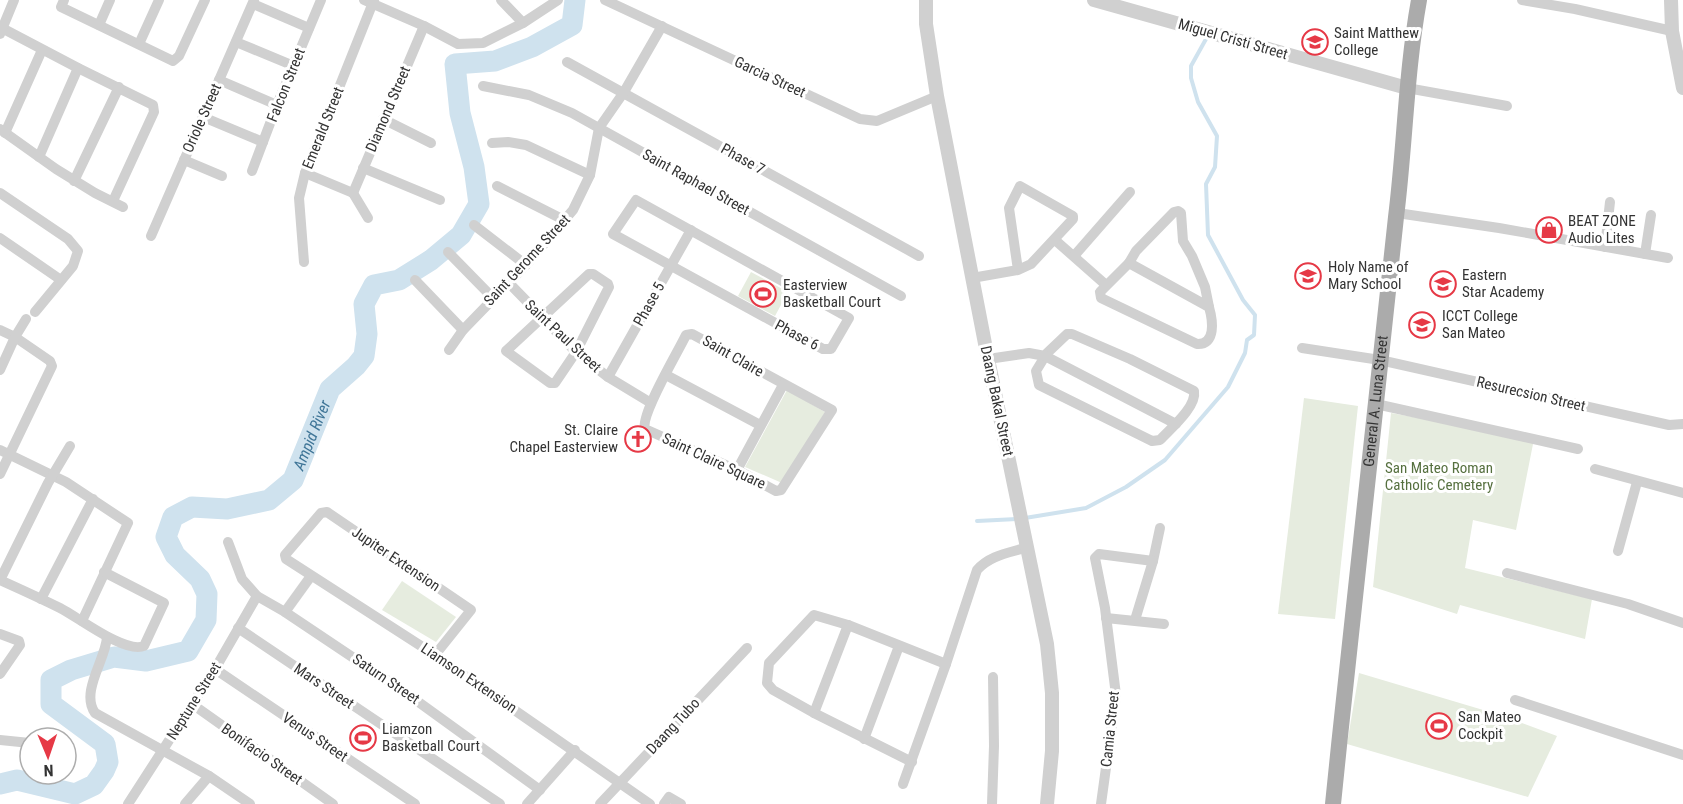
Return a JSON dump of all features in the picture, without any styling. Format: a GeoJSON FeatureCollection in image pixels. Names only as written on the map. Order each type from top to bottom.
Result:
{"type":"FeatureCollection","features":[{"type":"Feature","properties":{"kind":"main road","name":"General A. Luna Street"},"geometry":{"type":"LineString","coordinates":[[1333,804],[1397,213],[1407,88],[1419,0]]}},
{"type":"Feature","properties":{"kind":"street"},"geometry":{"type":"LineString","coordinates":[[14,0],[1,30],[153,105],[155,110],[113,201]]}},
{"type":"Feature","properties":{"kind":"street"},"geometry":{"type":"LineString","coordinates":[[64,0],[61,7],[173,62],[177,60],[205,0]]}},
{"type":"Feature","properties":{"kind":"street"},"geometry":{"type":"LineString","coordinates":[[99,25],[110,0]]}},
{"type":"Feature","properties":{"kind":"street"},"geometry":{"type":"LineString","coordinates":[[139,44],[159,0]]}},
{"type":"Feature","properties":{"kind":"street","name":"Falcon Street"},"geometry":{"type":"LineString","coordinates":[[252,171],[321,0]]}},
{"type":"Feature","properties":{"kind":"street"},"geometry":{"type":"LineString","coordinates":[[501,0],[523,23]]}},
{"type":"Feature","properties":{"kind":"street"},"geometry":{"type":"LineString","coordinates":[[371,1],[458,44],[483,43],[523,23],[558,0]]}},
{"type":"Feature","properties":{"kind":"street","name":"Garcia Street"},"geometry":{"type":"LineString","coordinates":[[605,0],[860,119],[877,121],[937,96]]}},
{"type":"Feature","properties":{"kind":"street","name":"Daang Bakal Street"},"geometry":{"type":"LineString","coordinates":[[926,0],[926,24],[937,96],[1047,644],[1052,693],[1052,751],[1047,804]]}},
{"type":"Feature","properties":{"kind":"street","name":"Miguel Cristi Street"},"geometry":{"type":"LineString","coordinates":[[1094,0],[1407,88]]}},
{"type":"Feature","properties":{"kind":"street"},"geometry":{"type":"LineString","coordinates":[[1522,0],[1575,9],[1672,31]]}},
{"type":"Feature","properties":{"kind":"street"},"geometry":{"type":"LineString","coordinates":[[1671,0],[1672,31],[1683,88]]}},
{"type":"Feature","properties":{"kind":"street","name":"Emerald Street"},"geometry":{"type":"LineString","coordinates":[[304,262],[298,198],[305,173],[371,1]]}},
{"type":"Feature","properties":{"kind":"street"},"geometry":{"type":"LineString","coordinates":[[253,2],[309,28]]}},
{"type":"Feature","properties":{"kind":"street","name":"Oriole Street"},"geometry":{"type":"LineString","coordinates":[[151,236],[253,2]]}},
{"type":"Feature","properties":{"kind":"street","name":"Diamond Street"},"geometry":{"type":"LineString","coordinates":[[353,193],[424,26]]}},
{"type":"Feature","properties":{"kind":"street"},"geometry":{"type":"LineString","coordinates":[[599,128],[624,92],[662,26]]}},
{"type":"Feature","properties":{"kind":"street"},"geometry":{"type":"LineString","coordinates":[[236,42],[294,66]]}},
{"type":"Feature","properties":{"kind":"street"},"geometry":{"type":"LineString","coordinates":[[42,50],[2,131],[75,181],[123,207]]}},
{"type":"Feature","properties":{"kind":"street","name":"Phase 7"},"geometry":{"type":"LineString","coordinates":[[567,62],[919,256]]}},
{"type":"Feature","properties":{"kind":"street"},"geometry":{"type":"LineString","coordinates":[[39,157],[78,68]]}},
{"type":"Feature","properties":{"kind":"street"},"geometry":{"type":"LineString","coordinates":[[219,80],[277,105]]}},
{"type":"Feature","properties":{"kind":"street","name":"Saint Raphael Street"},"geometry":{"type":"LineString","coordinates":[[483,86],[529,95],[572,113],[901,296]]}},
{"type":"Feature","properties":{"kind":"street"},"geometry":{"type":"LineString","coordinates":[[75,181],[119,87]]}},
{"type":"Feature","properties":{"kind":"street"},"geometry":{"type":"LineString","coordinates":[[1407,88],[1507,106]]}},
{"type":"Feature","properties":{"kind":"street"},"geometry":{"type":"LineString","coordinates":[[203,117],[264,142]]}},
{"type":"Feature","properties":{"kind":"street"},"geometry":{"type":"LineString","coordinates":[[383,119],[431,143]]}},
{"type":"Feature","properties":{"kind":"street","name":"Saint Gerome Street"},"geometry":{"type":"LineString","coordinates":[[448,350],[463,330],[526,266],[566,221],[583,193],[590,175],[599,128]]}},
{"type":"Feature","properties":{"kind":"street"},"geometry":{"type":"LineString","coordinates":[[492,143],[526,144],[590,175]]}},
{"type":"Feature","properties":{"kind":"street"},"geometry":{"type":"LineString","coordinates":[[184,160],[222,176]]}},
{"type":"Feature","properties":{"kind":"street"},"geometry":{"type":"LineString","coordinates":[[363,168],[440,200]]}},
{"type":"Feature","properties":{"kind":"street"},"geometry":{"type":"LineString","coordinates":[[305,173],[353,193],[368,218]]}},
{"type":"Feature","properties":{"kind":"street"},"geometry":{"type":"LineString","coordinates":[[497,186],[566,221]]}},
{"type":"Feature","properties":{"kind":"street"},"geometry":{"type":"LineString","coordinates":[[972,278],[1018,270],[1031,264],[1073,219],[1073,216],[1022,187],[1018,188],[1009,208],[1018,270]]}},
{"type":"Feature","properties":{"kind":"street"},"geometry":{"type":"LineString","coordinates":[[1074,256],[1130,192]]}},
{"type":"Feature","properties":{"kind":"street"},"geometry":{"type":"LineString","coordinates":[[0,193],[74,244],[78,251],[77,258],[62,280],[30,315],[15,337],[0,370]]}},
{"type":"Feature","properties":{"kind":"street","name":"Phase 6"},"geometry":{"type":"LineString","coordinates":[[636,200],[691,230],[849,318],[831,349],[823,349],[614,234],[636,200]]}},
{"type":"Feature","properties":{"kind":"street"},"geometry":{"type":"LineString","coordinates":[[1605,247],[1610,202]]}},
{"type":"Feature","properties":{"kind":"street"},"geometry":{"type":"LineString","coordinates":[[1178,211],[1183,241],[1205,287],[1209,307],[1211,336],[1204,344],[1197,344],[1101,298],[1100,291],[1129,263],[1136,251],[1174,212],[1178,211]]}},
{"type":"Feature","properties":{"kind":"street"},"geometry":{"type":"LineString","coordinates":[[1397,213],[1499,228],[1668,258]]}},
{"type":"Feature","properties":{"kind":"street"},"geometry":{"type":"LineString","coordinates":[[1645,254],[1651,215]]}},
{"type":"Feature","properties":{"kind":"street"},"geometry":{"type":"LineString","coordinates":[[474,225],[526,266]]}},
{"type":"Feature","properties":{"kind":"street","name":"Phase 5"},"geometry":{"type":"LineString","coordinates":[[608,377],[691,230]]}},
{"type":"Feature","properties":{"kind":"street"},"geometry":{"type":"LineString","coordinates":[[0,238],[62,280]]}},
{"type":"Feature","properties":{"kind":"street"},"geometry":{"type":"LineString","coordinates":[[1055,240],[1106,285]]}},
{"type":"Feature","properties":{"kind":"street"},"geometry":{"type":"LineString","coordinates":[[448,252],[493,298]]}},
{"type":"Feature","properties":{"kind":"street"},"geometry":{"type":"LineString","coordinates":[[1129,263],[1209,307]]}},
{"type":"Feature","properties":{"kind":"street"},"geometry":{"type":"LineString","coordinates":[[589,274],[593,274],[608,284],[576,352],[553,384],[507,354],[507,349],[541,317],[589,274]]}},
{"type":"Feature","properties":{"kind":"street"},"geometry":{"type":"LineString","coordinates":[[415,280],[463,330]]}},
{"type":"Feature","properties":{"kind":"street","name":"Saint Paul Street"},"geometry":{"type":"LineString","coordinates":[[509,283],[576,352],[608,377],[651,403]]}},
{"type":"Feature","properties":{"kind":"street"},"geometry":{"type":"LineString","coordinates":[[0,330],[15,337],[50,361],[52,366],[5,452],[0,474]]}},
{"type":"Feature","properties":{"kind":"street","name":"Saint Claire"},"geometry":{"type":"LineString","coordinates":[[644,426],[651,403],[686,335],[692,334],[783,385]]}},
{"type":"Feature","properties":{"kind":"street"},"geometry":{"type":"LineString","coordinates":[[1067,334],[1072,334],[1130,359],[1194,392],[1194,397],[1182,418],[1160,440],[1152,441],[1038,385],[1036,371],[1045,357],[1067,334]]}},
{"type":"Feature","properties":{"kind":"street","name":"Resurecsion Street"},"geometry":{"type":"LineString","coordinates":[[1302,348],[1380,360],[1669,425],[1683,424]]}},
{"type":"Feature","properties":{"kind":"street"},"geometry":{"type":"LineString","coordinates":[[988,359],[1029,353],[1045,357],[1176,424]]}},
{"type":"Feature","properties":{"kind":"street"},"geometry":{"type":"LineString","coordinates":[[666,375],[760,425]]}},
{"type":"Feature","properties":{"kind":"street"},"geometry":{"type":"LineString","coordinates":[[737,470],[783,385]]}},
{"type":"Feature","properties":{"kind":"street","name":"Saint Claire Square"},"geometry":{"type":"LineString","coordinates":[[644,426],[645,429],[737,470],[776,491],[781,490],[832,411],[831,408],[783,385]]}},
{"type":"Feature","properties":{"kind":"street"},"geometry":{"type":"LineString","coordinates":[[1376,404],[1578,449]]}},
{"type":"Feature","properties":{"kind":"street"},"geometry":{"type":"LineString","coordinates":[[70,447],[53,475],[0,580],[41,599],[107,637],[132,647],[144,646],[164,603],[104,572]]}},
{"type":"Feature","properties":{"kind":"street"},"geometry":{"type":"LineString","coordinates":[[5,452],[53,475],[128,524],[82,621]]}},
{"type":"Feature","properties":{"kind":"street"},"geometry":{"type":"LineString","coordinates":[[1595,469],[1683,493]]}},
{"type":"Feature","properties":{"kind":"street"},"geometry":{"type":"LineString","coordinates":[[1618,551],[1637,482]]}},
{"type":"Feature","properties":{"kind":"street"},"geometry":{"type":"LineString","coordinates":[[41,599],[93,499]]}},
{"type":"Feature","properties":{"kind":"street","name":"Jupiter Extension"},"geometry":{"type":"LineString","coordinates":[[285,556],[321,513],[327,512],[471,610],[435,655]]}},
{"type":"Feature","properties":{"kind":"street"},"geometry":{"type":"LineString","coordinates":[[1135,620],[1153,561],[1160,528]]}},
{"type":"Feature","properties":{"kind":"street"},"geometry":{"type":"LineString","coordinates":[[228,542],[242,579],[257,596]]}},
{"type":"Feature","properties":{"kind":"street"},"geometry":{"type":"LineString","coordinates":[[903,784],[977,570],[985,561],[994,557],[1028,548]]}},
{"type":"Feature","properties":{"kind":"street","name":"Camia Street"},"geometry":{"type":"LineString","coordinates":[[1101,804],[1116,695],[1095,558],[1096,555],[1153,561]]}},
{"type":"Feature","properties":{"kind":"street","name":"Liamson Extension"},"geometry":{"type":"LineString","coordinates":[[285,556],[311,576],[435,655],[651,804]]}},
{"type":"Feature","properties":{"kind":"street"},"geometry":{"type":"LineString","coordinates":[[1507,573],[1628,604],[1683,623]]}},
{"type":"Feature","properties":{"kind":"street"},"geometry":{"type":"LineString","coordinates":[[285,612],[311,576]]}},
{"type":"Feature","properties":{"kind":"street","name":"Saturn Street"},"geometry":{"type":"LineString","coordinates":[[257,596],[285,612],[406,693],[540,790]]}},
{"type":"Feature","properties":{"kind":"street","name":"Neptune Street"},"geometry":{"type":"LineString","coordinates":[[128,804],[215,669],[257,596]]}},
{"type":"Feature","properties":{"kind":"street"},"geometry":{"type":"LineString","coordinates":[[912,762],[814,713],[768,686],[766,679],[769,663],[814,615],[848,625],[946,664]]}},
{"type":"Feature","properties":{"kind":"street"},"geometry":{"type":"LineString","coordinates":[[1106,618],[1164,624]]}},
{"type":"Feature","properties":{"kind":"street"},"geometry":{"type":"LineString","coordinates":[[814,713],[848,625]]}},
{"type":"Feature","properties":{"kind":"street","name":"Mars Street"},"geometry":{"type":"LineString","coordinates":[[238,628],[500,804]]}},
{"type":"Feature","properties":{"kind":"street"},"geometry":{"type":"LineString","coordinates":[[0,634],[20,644],[0,674]]}},
{"type":"Feature","properties":{"kind":"street"},"geometry":{"type":"LineString","coordinates":[[107,637],[94,679],[91,703],[95,713],[209,776],[249,804]]}},
{"type":"Feature","properties":{"kind":"street"},"geometry":{"type":"LineString","coordinates":[[864,739],[899,646]]}},
{"type":"Feature","properties":{"kind":"street","name":"Daang Tubo"},"geometry":{"type":"LineString","coordinates":[[600,804],[747,648]]}},
{"type":"Feature","properties":{"kind":"street","name":"Venus Street"},"geometry":{"type":"LineString","coordinates":[[215,669],[415,804]]}},
{"type":"Feature","properties":{"kind":"street"},"geometry":{"type":"LineString","coordinates":[[992,804],[993,677]]}},
{"type":"Feature","properties":{"kind":"street"},"geometry":{"type":"LineString","coordinates":[[1515,700],[1683,755]]}},
{"type":"Feature","properties":{"kind":"street","name":"Bonifacio Street"},"geometry":{"type":"LineString","coordinates":[[192,704],[333,804]]}},
{"type":"Feature","properties":{"kind":"street"},"geometry":{"type":"LineString","coordinates":[[0,740],[18,742]]}},
{"type":"Feature","properties":{"kind":"street"},"geometry":{"type":"LineString","coordinates":[[527,804],[575,750]]}},
{"type":"Feature","properties":{"kind":"street"},"geometry":{"type":"LineString","coordinates":[[185,804],[209,776]]}},
{"type":"Feature","properties":{"kind":"street"},"geometry":{"type":"LineString","coordinates":[[664,804],[669,797],[681,804]]}},
{"type":"Feature","properties":{"kind":"green space","name":"Easterview Basketball Court"},"geometry":{"type":"Polygon","coordinates":[[[751,272],[788,292],[775,316],[738,296],[751,272]]]}},
{"type":"Feature","properties":{"kind":"green space"},"geometry":{"type":"Polygon","coordinates":[[[787,390],[825,412],[782,483],[745,467],[787,390]]]}},
{"type":"Feature","properties":{"kind":"green space","name":"San Mateo Roman Catholic Cemetery"},"geometry":{"type":"Polygon","coordinates":[[[1304,398],[1358,406],[1335,619],[1278,614],[1304,398]]]}},
{"type":"Feature","properties":{"kind":"green space","name":"San Mateo Roman Catholic Cemetery"},"geometry":{"type":"Polygon","coordinates":[[[1391,413],[1534,439],[1516,530],[1473,520],[1465,568],[1592,599],[1585,639],[1460,605],[1457,614],[1373,587],[1391,413]]]}},
{"type":"Feature","properties":{"kind":"green space"},"geometry":{"type":"Polygon","coordinates":[[[402,581],[456,617],[436,642],[382,610],[402,581]]]}},
{"type":"Feature","properties":{"kind":"green space","name":"San Mateo Cockpit"},"geometry":{"type":"Polygon","coordinates":[[[1359,673],[1500,715],[1557,736],[1528,797],[1347,744],[1359,673]]]}},
{"type":"Feature","properties":{"kind":"waterway","name":"Ampid River"},"geometry":{"type":"LineString","coordinates":[[0,784],[17,780],[75,794],[94,785],[108,762],[105,744],[51,704],[51,680],[71,670],[114,657],[146,661],[188,651],[206,620],[207,594],[200,579],[175,555],[166,537],[173,517],[192,507],[227,509],[269,500],[293,480],[330,389],[364,356],[367,334],[364,304],[374,285],[399,280],[431,260],[461,235],[479,204],[474,167],[460,113],[455,64],[495,61],[532,47],[572,25],[575,0]]}},
{"type":"Feature","properties":{"kind":"waterway"},"geometry":{"type":"LineString","coordinates":[[1025,518],[1086,508],[1126,487],[1165,460],[1228,387],[1245,353],[1247,340],[1254,335],[1255,315],[1243,300],[1208,235],[1206,184],[1215,167],[1217,136],[1198,102],[1191,78],[1191,66],[1206,39]]}},
{"type":"Feature","properties":{"kind":"waterway"},"geometry":{"type":"LineString","coordinates":[[977,521],[1017,519]]}},
{"type":"Feature","properties":{"kind":"place","name":"Saint Matthew College"},"geometry":{"type":"Point","coordinates":[1315,42]}},
{"type":"Feature","properties":{"kind":"place","name":"BEAT ZONE Audio Lites"},"geometry":{"type":"Point","coordinates":[1549,230]}},
{"type":"Feature","properties":{"kind":"place","name":"Holy Name of Mary School"},"geometry":{"type":"Point","coordinates":[1308,276]}},
{"type":"Feature","properties":{"kind":"place","name":"Eastern Star Academy"},"geometry":{"type":"Point","coordinates":[1443,284]}},
{"type":"Feature","properties":{"kind":"place","name":"Easterview Basketball Court"},"geometry":{"type":"Point","coordinates":[763,294]}},
{"type":"Feature","properties":{"kind":"place","name":"ICCT College San Mateo"},"geometry":{"type":"Point","coordinates":[1422,325]}},
{"type":"Feature","properties":{"kind":"place","name":"St. Claire Chapel Easterview"},"geometry":{"type":"Point","coordinates":[638,439]}},
{"type":"Feature","properties":{"kind":"place","name":"San Mateo Cockpit"},"geometry":{"type":"Point","coordinates":[1439,726]}},
{"type":"Feature","properties":{"kind":"place","name":"Liamzon Basketball Court"},"geometry":{"type":"Point","coordinates":[363,738]}}]}
